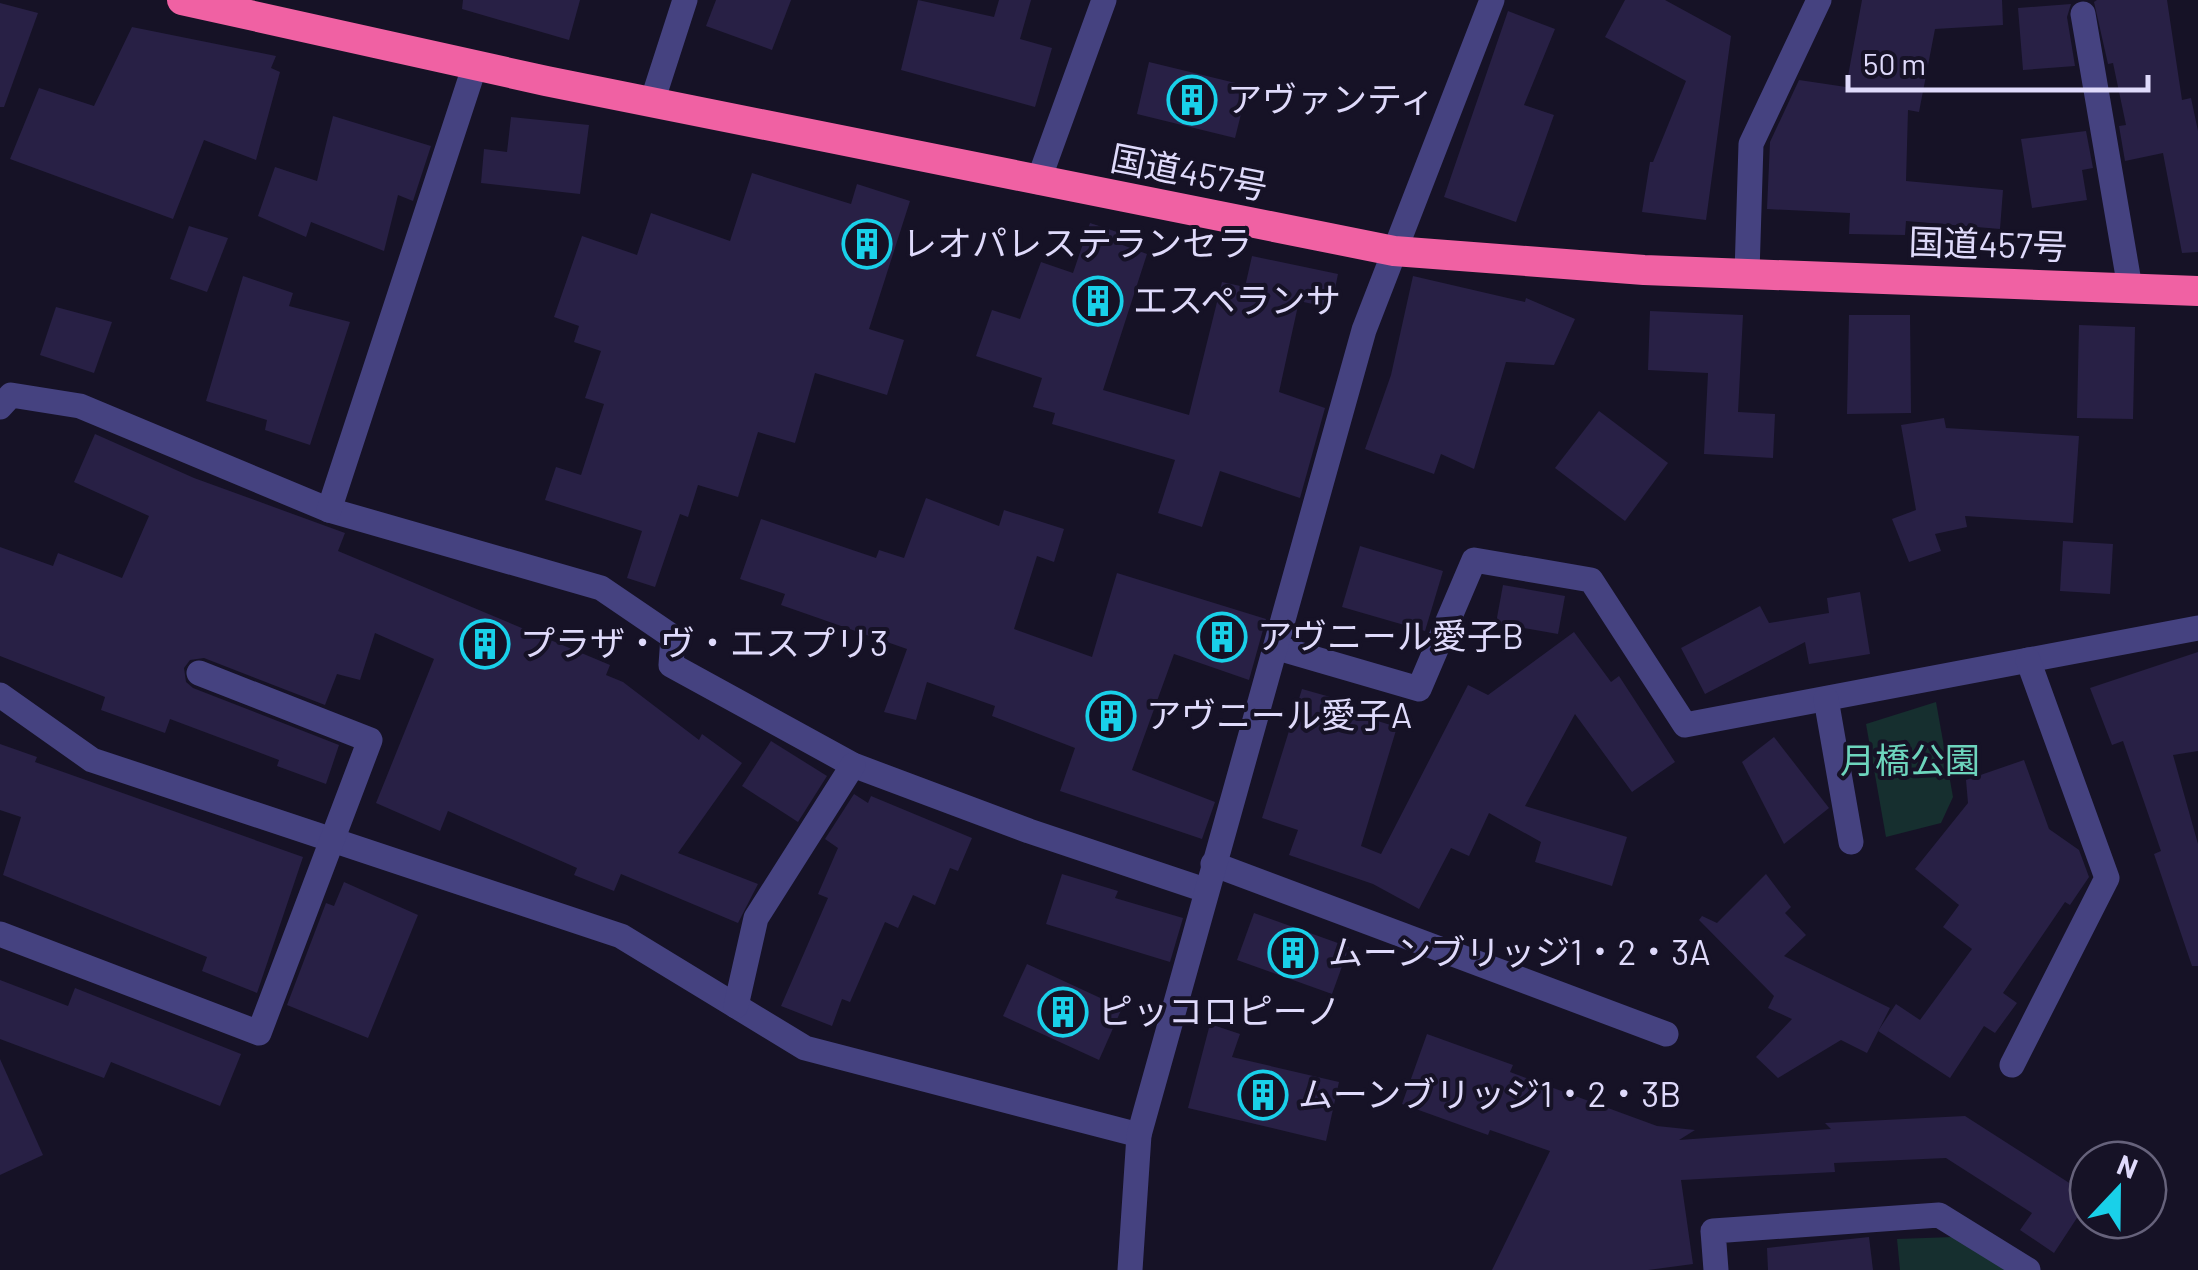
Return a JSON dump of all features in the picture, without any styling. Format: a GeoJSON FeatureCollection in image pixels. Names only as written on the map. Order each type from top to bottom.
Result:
{"type":"FeatureCollection","features":[{"type":"Feature","properties":{"kind":"highway","name":"国道457号"},"geometry":{"type":"LineString","coordinates":[[182,0],[221,4],[475,65],[1038,182],[1394,251],[1747,274],[2198,291]]}},
{"type":"Feature","properties":{"kind":"street"},"geometry":{"type":"LineString","coordinates":[[652,102],[685,0]]}},
{"type":"Feature","properties":{"kind":"street"},"geometry":{"type":"LineString","coordinates":[[1038,182],[1104,0]]}},
{"type":"Feature","properties":{"kind":"street"},"geometry":{"type":"LineString","coordinates":[[1130,1270],[1139,1135],[1364,330],[1492,0]]}},
{"type":"Feature","properties":{"kind":"street"},"geometry":{"type":"LineString","coordinates":[[1747,274],[1751,144],[1819,0]]}},
{"type":"Feature","properties":{"kind":"street"},"geometry":{"type":"LineString","coordinates":[[2083,14],[2130,288]]}},
{"type":"Feature","properties":{"kind":"street"},"geometry":{"type":"LineString","coordinates":[[329,510],[475,65]]}},
{"type":"Feature","properties":{"kind":"street"},"geometry":{"type":"LineString","coordinates":[[0,406],[11,395],[80,406],[329,510],[601,588],[674,637],[671,664],[854,765],[1029,831],[1206,890]]}},
{"type":"Feature","properties":{"kind":"street"},"geometry":{"type":"LineString","coordinates":[[1278,648],[1418,689],[1474,560],[1590,580],[1685,725],[2198,628]]}},
{"type":"Feature","properties":{"kind":"street"},"geometry":{"type":"LineString","coordinates":[[2012,1065],[2108,878],[2028,660]]}},
{"type":"Feature","properties":{"kind":"street"},"geometry":{"type":"LineString","coordinates":[[0,934],[259,1033],[370,740],[199,673]]}},
{"type":"Feature","properties":{"kind":"street"},"geometry":{"type":"LineString","coordinates":[[0,694],[92,760],[335,837],[621,936],[805,1048],[1139,1135]]}},
{"type":"Feature","properties":{"kind":"street"},"geometry":{"type":"LineString","coordinates":[[1826,699],[1851,842]]}},
{"type":"Feature","properties":{"kind":"street"},"geometry":{"type":"LineString","coordinates":[[736,1006],[756,918],[854,765]]}},
{"type":"Feature","properties":{"kind":"street"},"geometry":{"type":"LineString","coordinates":[[1213,864],[1666,1034]]}},
{"type":"Feature","properties":{"kind":"street"},"geometry":{"type":"LineString","coordinates":[[1716,1270],[1714,1231],[1939,1214],[2028,1270]]}},
{"type":"Feature","properties":{"kind":"green space","name":"月橋公園"},"geometry":{"type":"Polygon","coordinates":[[[1936,702],[1953,797],[1941,823],[1886,837],[1866,724],[1936,702]]]}},
{"type":"Feature","properties":{"kind":"green space"},"geometry":{"type":"Polygon","coordinates":[[[1953,1237],[2009,1270],[1900,1270],[1897,1239],[1953,1237]]]}},
{"type":"Feature","properties":{"kind":"building"},"geometry":{"type":"Polygon","coordinates":[[[463,0],[580,0],[569,40],[462,9],[463,0]]]}},
{"type":"Feature","properties":{"kind":"building"},"geometry":{"type":"Polygon","coordinates":[[[716,0],[791,0],[772,50],[706,26],[716,0]]]}},
{"type":"Feature","properties":{"kind":"building"},"geometry":{"type":"Polygon","coordinates":[[[918,0],[994,17],[999,0],[1031,0],[1020,39],[1052,48],[1035,107],[901,70],[918,0]]]}},
{"type":"Feature","properties":{"kind":"building"},"geometry":{"type":"Polygon","coordinates":[[[1625,0],[1665,0],[1731,36],[1706,220],[1642,212],[1650,162],[1686,81],[1605,37],[1625,0]]]}},
{"type":"Feature","properties":{"kind":"building"},"geometry":{"type":"Polygon","coordinates":[[[1862,0],[2002,0],[2003,25],[1935,29],[1919,112],[1908,110],[1906,181],[2003,190],[2000,229],[1906,221],[1905,235],[1849,234],[1850,213],[1767,209],[1770,142],[1799,80],[1846,87],[1862,0]]]}},
{"type":"Feature","properties":{"kind":"building"},"geometry":{"type":"Polygon","coordinates":[[[2167,0],[2182,100],[2191,98],[2198,131],[2198,252],[2182,253],[2163,153],[2125,161],[2119,126],[2126,125],[2113,63],[2108,64],[2094,2],[2167,0]]]}},
{"type":"Feature","properties":{"kind":"building"},"geometry":{"type":"Polygon","coordinates":[[[0,3],[38,13],[4,107],[0,107],[0,3]]]}},
{"type":"Feature","properties":{"kind":"building"},"geometry":{"type":"Polygon","coordinates":[[[2071,4],[2067,17],[2075,66],[2023,70],[2018,8],[2071,4]]]}},
{"type":"Feature","properties":{"kind":"building"},"geometry":{"type":"Polygon","coordinates":[[[1508,11],[1555,29],[1524,105],[1554,115],[1516,222],[1444,197],[1508,11]]]}},
{"type":"Feature","properties":{"kind":"building"},"geometry":{"type":"Polygon","coordinates":[[[132,27],[276,56],[271,68],[280,72],[256,160],[204,140],[173,219],[10,159],[39,88],[94,106],[132,27]]]}},
{"type":"Feature","properties":{"kind":"building","name":"アヴァンティ"},"geometry":{"type":"Polygon","coordinates":[[[1149,62],[1248,86],[1235,138],[1137,114],[1149,62]]]}},
{"type":"Feature","properties":{"kind":"building"},"geometry":{"type":"Polygon","coordinates":[[[333,116],[431,146],[413,201],[398,195],[384,251],[311,222],[306,237],[258,216],[275,167],[317,181],[333,116]]]}},
{"type":"Feature","properties":{"kind":"building"},"geometry":{"type":"Polygon","coordinates":[[[511,117],[589,125],[580,194],[481,183],[484,149],[507,152],[511,117]]]}},
{"type":"Feature","properties":{"kind":"building"},"geometry":{"type":"Polygon","coordinates":[[[2086,131],[2093,168],[2082,170],[2087,200],[2032,208],[2021,139],[2086,131]]]}},
{"type":"Feature","properties":{"kind":"building"},"geometry":{"type":"Polygon","coordinates":[[[752,173],[851,204],[857,184],[910,201],[869,329],[904,340],[887,395],[815,373],[795,443],[758,432],[738,497],[698,485],[688,517],[680,514],[655,587],[627,578],[642,531],[545,500],[556,467],[581,475],[604,404],[585,398],[601,351],[574,342],[579,326],[554,317],[582,236],[637,255],[651,213],[730,241],[752,173]]]}},
{"type":"Feature","properties":{"kind":"building"},"geometry":{"type":"Polygon","coordinates":[[[1090,223],[1120,233],[1117,243],[1147,254],[1103,390],[1189,415],[1222,282],[1245,287],[1252,256],[1338,274],[1331,308],[1299,301],[1279,392],[1325,408],[1300,498],[1220,471],[1202,527],[1158,513],[1175,460],[1052,424],[1055,413],[1033,407],[1042,378],[976,356],[992,310],[1020,319],[1041,262],[1073,273],[1090,223]]]}},
{"type":"Feature","properties":{"kind":"building"},"geometry":{"type":"Polygon","coordinates":[[[189,226],[228,238],[207,292],[170,279],[189,226]]]}},
{"type":"Feature","properties":{"kind":"building"},"geometry":{"type":"Polygon","coordinates":[[[243,276],[293,293],[289,306],[350,322],[310,445],[265,430],[267,420],[206,401],[243,276]]]}},
{"type":"Feature","properties":{"kind":"building"},"geometry":{"type":"Polygon","coordinates":[[[1413,276],[1525,302],[1526,298],[1575,319],[1554,365],[1506,362],[1474,469],[1441,454],[1434,474],[1365,449],[1391,375],[1413,276]]]}},
{"type":"Feature","properties":{"kind":"building"},"geometry":{"type":"Polygon","coordinates":[[[56,307],[112,322],[94,373],[40,355],[56,307]]]}},
{"type":"Feature","properties":{"kind":"building"},"geometry":{"type":"Polygon","coordinates":[[[1650,311],[1743,315],[1738,412],[1775,414],[1773,458],[1704,454],[1708,373],[1648,370],[1650,311]]]}},
{"type":"Feature","properties":{"kind":"building"},"geometry":{"type":"Polygon","coordinates":[[[1849,315],[1910,315],[1911,413],[1847,414],[1849,315]]]}},
{"type":"Feature","properties":{"kind":"building"},"geometry":{"type":"Polygon","coordinates":[[[2079,325],[2135,327],[2133,419],[2077,418],[2079,325]]]}},
{"type":"Feature","properties":{"kind":"building"},"geometry":{"type":"Polygon","coordinates":[[[1599,411],[1668,463],[1625,521],[1555,468],[1599,411]]]}},
{"type":"Feature","properties":{"kind":"building"},"geometry":{"type":"Polygon","coordinates":[[[1944,418],[1946,428],[2079,436],[2073,523],[1965,516],[1967,527],[1935,534],[1941,551],[1909,562],[1892,519],[1916,510],[1901,425],[1944,418]]]}},
{"type":"Feature","properties":{"kind":"building"},"geometry":{"type":"Polygon","coordinates":[[[95,434],[194,478],[345,533],[338,551],[610,665],[606,675],[623,682],[699,740],[702,734],[742,763],[678,853],[758,884],[738,923],[621,874],[614,891],[574,875],[577,868],[448,811],[440,831],[376,803],[434,659],[375,633],[360,680],[337,674],[325,705],[204,658],[190,660],[184,668],[186,682],[193,688],[339,745],[326,784],[277,766],[279,760],[170,719],[165,733],[101,710],[105,697],[0,656],[0,547],[53,566],[58,553],[122,578],[149,516],[74,482],[95,434]]]}},
{"type":"Feature","properties":{"kind":"building"},"geometry":{"type":"Polygon","coordinates":[[[926,498],[999,526],[1004,510],[1064,529],[1054,562],[1037,556],[1014,629],[1092,657],[1117,573],[1266,619],[1249,680],[1174,654],[1132,770],[1215,802],[1202,839],[1060,791],[1075,748],[992,716],[995,706],[927,682],[916,720],[884,712],[907,649],[781,605],[785,594],[740,579],[761,519],[876,558],[879,550],[904,558],[926,498]]]}},
{"type":"Feature","properties":{"kind":"building"},"geometry":{"type":"Polygon","coordinates":[[[2063,541],[2113,544],[2110,594],[2060,591],[2063,541]]]}},
{"type":"Feature","properties":{"kind":"building"},"geometry":{"type":"Polygon","coordinates":[[[1360,546],[1443,571],[1425,631],[1342,607],[1360,546]]]}},
{"type":"Feature","properties":{"kind":"building"},"geometry":{"type":"Polygon","coordinates":[[[1503,585],[1565,596],[1558,634],[1496,623],[1503,585]]]}},
{"type":"Feature","properties":{"kind":"building"},"geometry":{"type":"Polygon","coordinates":[[[1860,592],[1870,654],[1809,664],[1805,642],[1705,694],[1681,648],[1760,606],[1769,623],[1829,613],[1827,598],[1860,592]]]}},
{"type":"Feature","properties":{"kind":"building"},"geometry":{"type":"Polygon","coordinates":[[[1574,632],[1611,682],[1619,676],[1675,762],[1632,792],[1575,714],[1525,806],[1627,837],[1612,886],[1535,862],[1541,842],[1489,813],[1469,856],[1451,848],[1419,909],[1373,884],[1289,855],[1298,830],[1262,818],[1302,689],[1355,704],[1352,713],[1397,727],[1361,846],[1381,854],[1468,685],[1488,695],[1574,632]]]}},
{"type":"Feature","properties":{"kind":"building"},"geometry":{"type":"Polygon","coordinates":[[[2198,652],[2198,751],[2173,755],[2198,844],[2198,966],[2192,966],[2154,854],[2161,851],[2123,741],[2112,745],[2090,688],[2198,652]]]}},
{"type":"Feature","properties":{"kind":"building"},"geometry":{"type":"Polygon","coordinates":[[[1774,737],[1829,808],[1784,844],[1742,762],[1774,737]]]}},
{"type":"Feature","properties":{"kind":"building"},"geometry":{"type":"Polygon","coordinates":[[[771,741],[827,776],[798,822],[742,786],[771,741]]]}},
{"type":"Feature","properties":{"kind":"building"},"geometry":{"type":"Polygon","coordinates":[[[0,744],[37,757],[35,762],[303,857],[257,993],[202,971],[207,957],[3,875],[21,817],[0,810],[0,744]]]}},
{"type":"Feature","properties":{"kind":"building"},"geometry":{"type":"Polygon","coordinates":[[[2024,760],[2049,829],[2079,850],[2089,877],[2070,905],[2065,902],[2003,993],[2017,1003],[1995,1033],[1984,1026],[1950,1078],[1878,1031],[1896,1004],[1920,1020],[1972,949],[1943,927],[1959,905],[1915,869],[1968,803],[1966,780],[2024,760]]]}},
{"type":"Feature","properties":{"kind":"building"},"geometry":{"type":"Polygon","coordinates":[[[854,794],[868,803],[871,796],[972,838],[958,871],[950,868],[935,905],[913,895],[898,928],[885,922],[850,1002],[842,999],[832,1026],[781,1006],[828,898],[818,894],[838,848],[825,839],[854,794]]]}},
{"type":"Feature","properties":{"kind":"building"},"geometry":{"type":"Polygon","coordinates":[[[1062,874],[1118,891],[1115,898],[1183,918],[1170,962],[1046,924],[1062,874]]]}},
{"type":"Feature","properties":{"kind":"building"},"geometry":{"type":"Polygon","coordinates":[[[1766,874],[1791,907],[1785,913],[1806,935],[1784,956],[1890,1008],[1867,1053],[1841,1040],[1778,1078],[1756,1057],[1792,1019],[1768,1008],[1774,996],[1699,920],[1702,916],[1717,923],[1766,874]]]}},
{"type":"Feature","properties":{"kind":"building"},"geometry":{"type":"Polygon","coordinates":[[[344,882],[418,915],[368,1038],[287,1005],[326,903],[334,906],[344,882]]]}},
{"type":"Feature","properties":{"kind":"building","name":"ムーンブリッジ1・2・3A"},"geometry":{"type":"Polygon","coordinates":[[[1254,913],[1349,947],[1332,994],[1237,960],[1254,913]]]}},
{"type":"Feature","properties":{"kind":"building","name":"ピッコロピーノ"},"geometry":{"type":"Polygon","coordinates":[[[1027,964],[1122,1008],[1099,1060],[1003,1016],[1027,964]]]}},
{"type":"Feature","properties":{"kind":"building"},"geometry":{"type":"Polygon","coordinates":[[[0,980],[68,1006],[75,988],[241,1054],[220,1106],[111,1062],[104,1078],[0,1039],[0,980]]]}},
{"type":"Feature","properties":{"kind":"building","name":"ムーンブリッジ1・2・3B"},"geometry":{"type":"Polygon","coordinates":[[[1210,1024],[1240,1034],[1232,1057],[1339,1082],[1326,1141],[1188,1108],[1210,1024]]]}},
{"type":"Feature","properties":{"kind":"building"},"geometry":{"type":"Polygon","coordinates":[[[1427,1034],[1513,1065],[1510,1072],[1657,1126],[1695,1130],[1679,1140],[1831,1129],[1825,1123],[1965,1116],[2068,1182],[2068,1232],[2054,1253],[2020,1230],[2032,1213],[1946,1158],[1834,1163],[1835,1172],[1681,1180],[1693,1264],[1648,1270],[1492,1270],[1550,1151],[1490,1130],[1488,1135],[1402,1104],[1427,1034]]]}},
{"type":"Feature","properties":{"kind":"building"},"geometry":{"type":"Polygon","coordinates":[[[0,1059],[43,1155],[0,1175],[0,1059]]]}},
{"type":"Feature","properties":{"kind":"building"},"geometry":{"type":"Polygon","coordinates":[[[1869,1237],[1873,1270],[1768,1270],[1767,1248],[1869,1237]]]}},
{"type":"Feature","properties":{"kind":"place","name":"アヴァンティ"},"geometry":{"type":"Point","coordinates":[1192,100]}},
{"type":"Feature","properties":{"kind":"place","name":"レオパレステランセラ"},"geometry":{"type":"Point","coordinates":[867,244]}},
{"type":"Feature","properties":{"kind":"place","name":"エスペランサ"},"geometry":{"type":"Point","coordinates":[1098,301]}},
{"type":"Feature","properties":{"kind":"place","name":"アヴニール愛子B"},"geometry":{"type":"Point","coordinates":[1222,637]}},
{"type":"Feature","properties":{"kind":"place","name":"プラザ・ヴ・エスプリ3"},"geometry":{"type":"Point","coordinates":[485,644]}},
{"type":"Feature","properties":{"kind":"place","name":"アヴニール愛子A"},"geometry":{"type":"Point","coordinates":[1111,716]}},
{"type":"Feature","properties":{"kind":"place","name":"ムーンブリッジ1・2・3A"},"geometry":{"type":"Point","coordinates":[1293,953]}},
{"type":"Feature","properties":{"kind":"place","name":"ピッコロピーノ"},"geometry":{"type":"Point","coordinates":[1063,1012]}},
{"type":"Feature","properties":{"kind":"place","name":"ムーンブリッジ1・2・3B"},"geometry":{"type":"Point","coordinates":[1263,1095]}}]}
